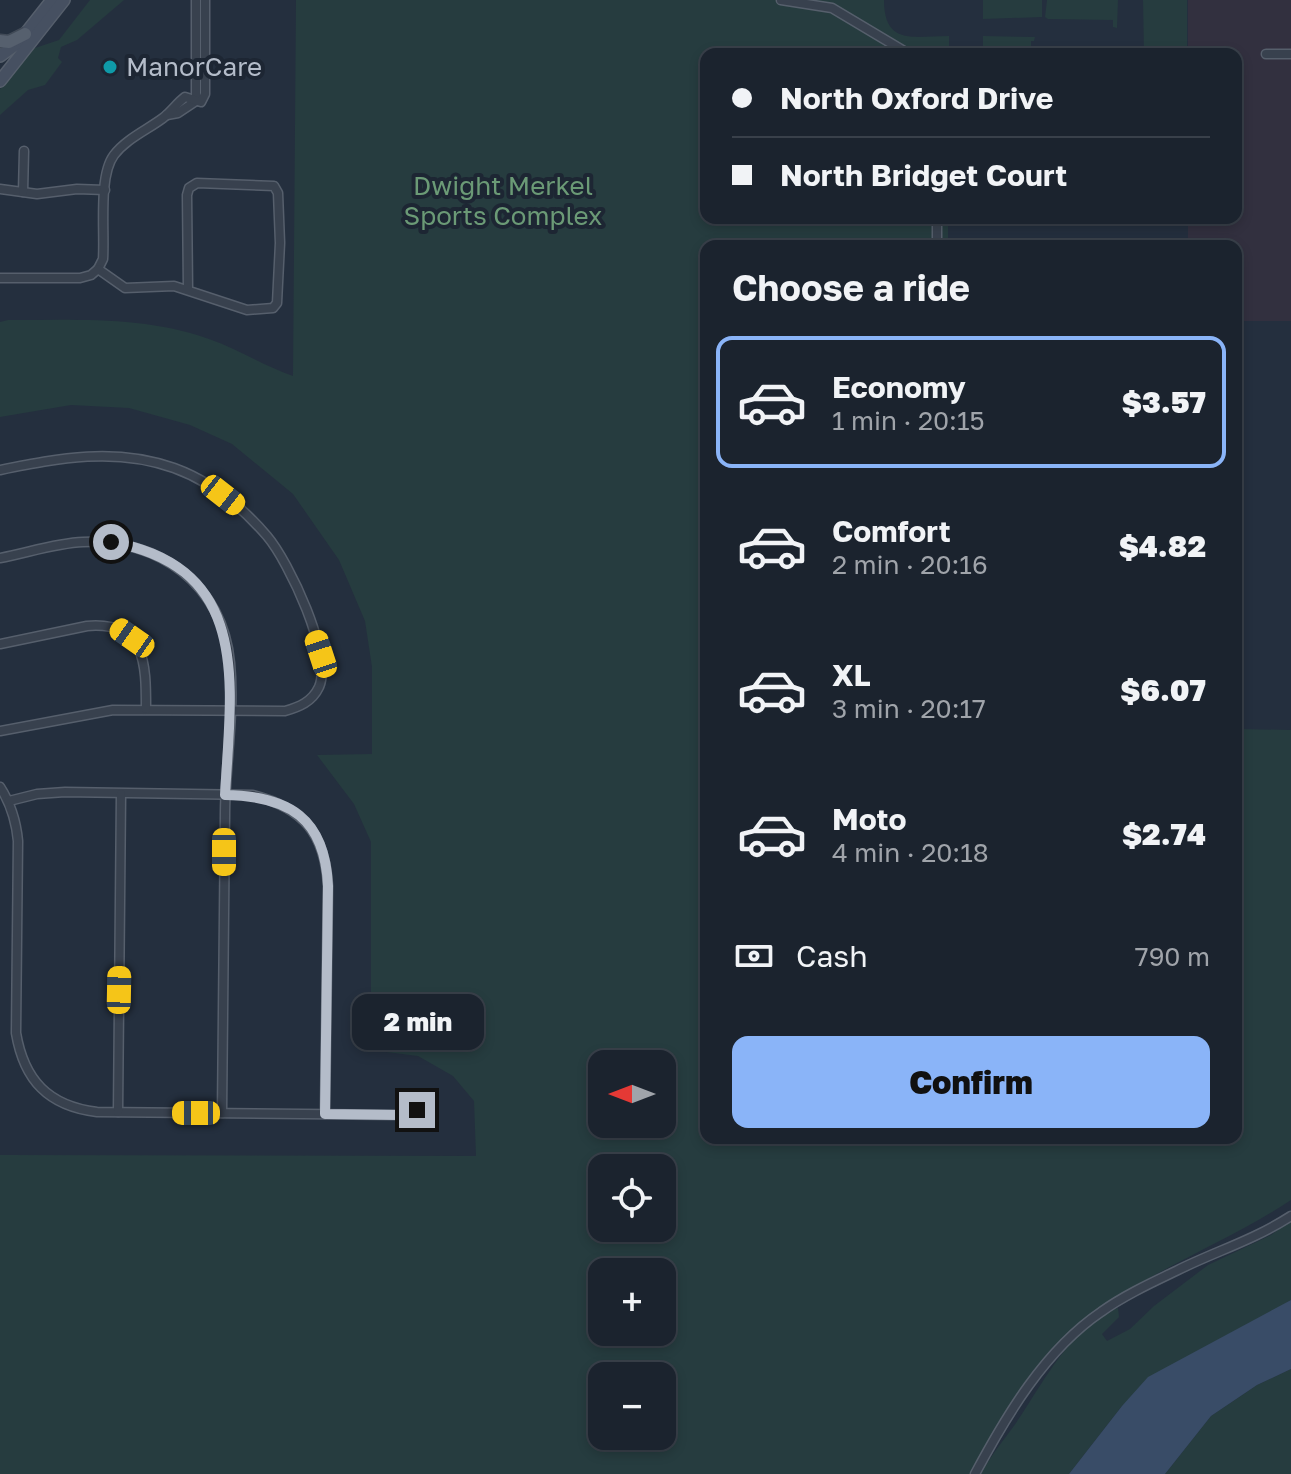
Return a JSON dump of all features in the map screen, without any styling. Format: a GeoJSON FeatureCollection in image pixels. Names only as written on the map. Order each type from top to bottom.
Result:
{"type":"FeatureCollection","features":[{"type":"Feature","properties":{"kind":"main road"},"geometry":{"type":"LineString","coordinates":[[0,56],[25,34],[52,0]]}},
{"type":"Feature","properties":{"kind":"main road"},"geometry":{"type":"LineString","coordinates":[[0,81],[64,0]]}},
{"type":"Feature","properties":{"kind":"main road"},"geometry":{"type":"LineString","coordinates":[[0,41],[9,42],[25,34]]}},
{"type":"Feature","properties":{"kind":"street"},"geometry":{"type":"LineString","coordinates":[[781,0],[832,8],[899,48]]}},
{"type":"Feature","properties":{"kind":"street"},"geometry":{"type":"LineString","coordinates":[[0,278],[80,278],[98,269],[103,259],[106,170],[111,157],[167,115],[185,97],[198,102],[201,2]]}},
{"type":"Feature","properties":{"kind":"street"},"geometry":{"type":"LineString","coordinates":[[1266,54],[1291,54]]}},
{"type":"Feature","properties":{"kind":"street"},"geometry":{"type":"LineString","coordinates":[[23,192],[24,151]]}},
{"type":"Feature","properties":{"kind":"street"},"geometry":{"type":"LineString","coordinates":[[98,269],[125,288],[174,286],[247,310],[273,308],[277,303],[280,243],[278,193],[274,186],[197,183],[189,188],[188,289]]}},
{"type":"Feature","properties":{"kind":"street"},"geometry":{"type":"LineString","coordinates":[[0,189],[50,194],[77,189],[105,190]]}},
{"type":"Feature","properties":{"kind":"street"},"geometry":{"type":"LineString","coordinates":[[0,470],[62,457],[128,457],[177,469],[223,495],[269,538],[299,588],[321,654],[322,669],[319,687],[309,701],[285,711],[146,709],[85,714],[0,731]]}},
{"type":"Feature","properties":{"kind":"street"},"geometry":{"type":"LineString","coordinates":[[0,558],[80,542],[136,546],[180,568],[201,590],[216,613],[226,637],[230,664],[230,710],[225,795],[222,1113]]}},
{"type":"Feature","properties":{"kind":"street"},"geometry":{"type":"LineString","coordinates":[[0,644],[87,626],[118,628],[132,638],[144,656],[146,709]]}},
{"type":"Feature","properties":{"kind":"street"},"geometry":{"type":"LineString","coordinates":[[0,787],[9,801],[18,841],[16,1033],[20,1055],[30,1075],[44,1091],[77,1110],[400,1115],[417,1110]]}},
{"type":"Feature","properties":{"kind":"street"},"geometry":{"type":"LineString","coordinates":[[9,801],[37,794],[253,795],[275,801],[296,812],[310,827],[324,855],[328,886],[325,1114]]}},
{"type":"Feature","properties":{"kind":"street"},"geometry":{"type":"LineString","coordinates":[[118,1112],[121,794]]}},
{"type":"Feature","properties":{"kind":"street"},"geometry":{"type":"LineString","coordinates":[[975,1474],[990,1445],[1063,1343],[1101,1311],[1178,1270],[1258,1237],[1291,1216]]}},
{"type":"Feature","properties":{"kind":"shaded area"},"geometry":{"type":"Polygon","coordinates":[[[1188,0],[1291,0],[1291,321],[1242,321],[1242,240],[1188,240],[1188,224],[1242,224],[1242,48],[1188,48],[1188,0]]]}},
{"type":"Feature","properties":{"kind":"green space"},"geometry":{"type":"Polygon","coordinates":[[[90,0],[124,0],[77,40],[61,47],[58,58],[62,62],[45,85],[28,90],[0,115],[0,89],[32,49],[59,40],[90,0]]]}},
{"type":"Feature","properties":{"kind":"green space","name":"Dwight Merkel Sports Complex"},"geometry":{"type":"Polygon","coordinates":[[[296,0],[884,0],[885,15],[895,32],[913,37],[949,36],[949,48],[700,48],[700,224],[948,224],[948,240],[700,240],[700,1144],[1242,1144],[1242,729],[1291,730],[1291,1200],[1116,1298],[1063,1339],[1031,1380],[970,1474],[0,1474],[0,1155],[476,1156],[474,1101],[453,1076],[418,1056],[371,1050],[371,842],[354,804],[317,755],[372,754],[372,667],[365,621],[339,560],[293,494],[232,444],[190,425],[129,408],[71,405],[0,417],[0,322],[84,320],[135,323],[185,332],[293,376],[296,0]]]}},
{"type":"Feature","properties":{"kind":"green space"},"geometry":{"type":"Polygon","coordinates":[[[983,0],[1042,0],[1042,17],[983,19],[983,0]]]}},
{"type":"Feature","properties":{"kind":"green space"},"geometry":{"type":"Polygon","coordinates":[[[1047,0],[1118,0],[1117,28],[1113,27],[1113,20],[1048,19],[1045,17],[1047,0]]]}},
{"type":"Feature","properties":{"kind":"green space"},"geometry":{"type":"Polygon","coordinates":[[[1143,0],[1187,0],[1187,48],[1144,48],[1143,0]]]}},
{"type":"Feature","properties":{"kind":"green space"},"geometry":{"type":"Polygon","coordinates":[[[983,36],[1035,37],[1031,48],[983,48],[983,36]]]}},
{"type":"Feature","properties":{"kind":"green space"},"geometry":{"type":"Polygon","coordinates":[[[1291,1220],[1291,1300],[1122,1406],[1069,1474],[981,1474],[1060,1357],[1087,1327],[1118,1308],[1119,1317],[1102,1334],[1107,1341],[1130,1329],[1154,1306],[1208,1265],[1271,1235],[1291,1220]]]}},
{"type":"Feature","properties":{"kind":"green space"},"geometry":{"type":"Polygon","coordinates":[[[1291,1369],[1291,1474],[1165,1474],[1211,1416],[1257,1385],[1291,1369]]]}},
{"type":"Feature","properties":{"kind":"water"},"geometry":{"type":"Polygon","coordinates":[[[1291,1300],[1291,1369],[1257,1385],[1211,1416],[1165,1474],[1069,1474],[1148,1377],[1291,1300]]]}},
{"type":"Feature","properties":{"kind":"place","name":"ManorCare"},"geometry":{"type":"Point","coordinates":[110,67]}},
{"type":"Feature","properties":{"kind":"route"},"geometry":{"type":"LineString","coordinates":[[111,542],[136,546],[180,568],[201,590],[216,613],[226,637],[230,664],[225,795],[253,795],[275,801],[296,812],[321,845],[327,865],[328,886],[325,1114],[400,1115],[417,1110]]}}]}
